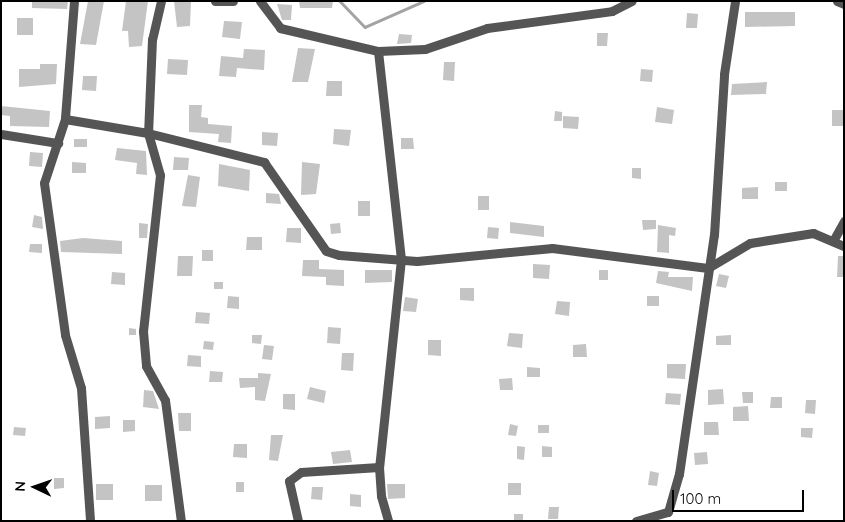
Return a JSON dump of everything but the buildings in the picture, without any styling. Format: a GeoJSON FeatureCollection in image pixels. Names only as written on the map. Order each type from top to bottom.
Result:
{"type":"FeatureCollection","features":[{"type":"Feature","properties":{"kind":"street"},"geometry":{"type":"LineString","coordinates":[[74,1],[64,119],[58,144],[44,183],[65,335],[82,388],[90,521]]}},
{"type":"Feature","properties":{"kind":"street"},"geometry":{"type":"LineString","coordinates":[[161,1],[152,39],[148,133],[160,175],[143,331],[146,366],[165,400],[181,521]]}},
{"type":"Feature","properties":{"kind":"street"},"geometry":{"type":"LineString","coordinates":[[215,1],[233,1]]}},
{"type":"Feature","properties":{"kind":"street"},"geometry":{"type":"LineString","coordinates":[[263,2],[272,23],[280,28],[378,51],[425,49],[487,28],[612,11],[632,1]]}},
{"type":"Feature","properties":{"kind":"street"},"geometry":{"type":"LineString","coordinates":[[636,521],[668,512],[680,474],[721,159],[724,74],[735,1]]}},
{"type":"Feature","properties":{"kind":"street"},"geometry":{"type":"LineString","coordinates":[[837,1],[844,4]]}},
{"type":"Feature","properties":{"kind":"street"},"geometry":{"type":"LineString","coordinates":[[378,51],[401,259],[379,467],[380,496],[388,521]]}},
{"type":"Feature","properties":{"kind":"street"},"geometry":{"type":"LineString","coordinates":[[64,119],[148,133],[264,162],[326,251],[417,261],[552,248],[708,268],[750,243],[813,233],[844,246]]}},
{"type":"Feature","properties":{"kind":"street"},"geometry":{"type":"LineString","coordinates":[[1,134],[58,144]]}},
{"type":"Feature","properties":{"kind":"street"},"geometry":{"type":"LineString","coordinates":[[833,241],[844,221]]}},
{"type":"Feature","properties":{"kind":"street"},"geometry":{"type":"LineString","coordinates":[[298,521],[288,481],[302,472],[379,467]]}},
{"type":"Feature","properties":{"kind":"waterway"},"geometry":{"type":"LineString","coordinates":[[340,1],[365,27],[424,1]]}}]}
